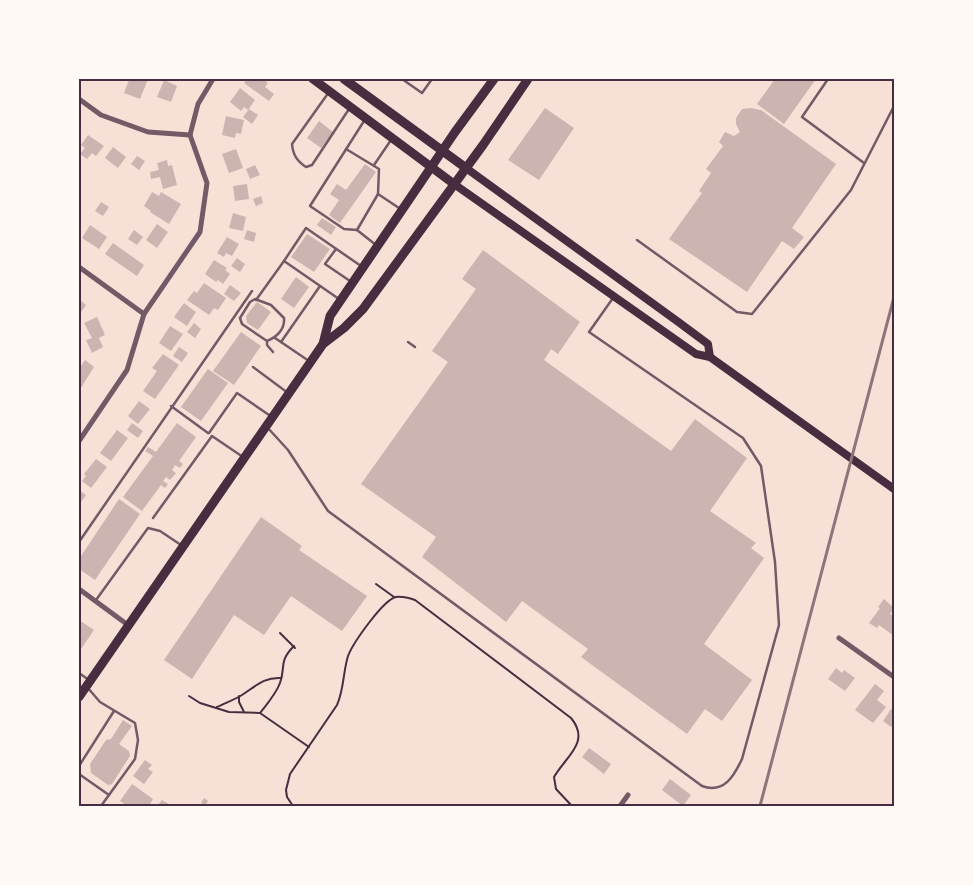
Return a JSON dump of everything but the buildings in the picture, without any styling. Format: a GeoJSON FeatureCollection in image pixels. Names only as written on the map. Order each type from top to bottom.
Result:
{"type":"FeatureCollection","features":[{"type":"Feature","properties":{"kind":"main road"},"geometry":{"type":"LineString","coordinates":[[313,79],[454,184],[613,297],[696,354],[710,356],[894,488]]}},
{"type":"Feature","properties":{"kind":"main road"},"geometry":{"type":"LineString","coordinates":[[344,79],[683,325],[708,344],[710,356]]}},
{"type":"Feature","properties":{"kind":"main road"},"geometry":{"type":"LineString","coordinates":[[323,344],[330,316],[340,300],[494,79]]}},
{"type":"Feature","properties":{"kind":"main road"},"geometry":{"type":"LineString","coordinates":[[79,697],[323,344],[344,328],[363,309],[466,168],[528,79]]}},
{"type":"Feature","properties":{"kind":"street"},"geometry":{"type":"LineString","coordinates":[[79,441],[127,370],[144,314],[200,232],[206,183],[190,135],[198,104],[213,79]]}},
{"type":"Feature","properties":{"kind":"street"},"geometry":{"type":"LineString","coordinates":[[79,99],[101,115],[148,132],[190,135]]}},
{"type":"Feature","properties":{"kind":"street"},"geometry":{"type":"LineString","coordinates":[[79,267],[144,314]]}},
{"type":"Feature","properties":{"kind":"street"},"geometry":{"type":"LineString","coordinates":[[79,430],[84,434]]}},
{"type":"Feature","properties":{"kind":"street"},"geometry":{"type":"LineString","coordinates":[[79,589],[128,625]]}},
{"type":"Feature","properties":{"kind":"street"},"geometry":{"type":"LineString","coordinates":[[839,638],[894,677]]}},
{"type":"Feature","properties":{"kind":"street"},"geometry":{"type":"LineString","coordinates":[[620,806],[628,795]]}},
{"type":"Feature","properties":{"kind":"lane"},"geometry":{"type":"LineString","coordinates":[[402,79],[422,93],[432,79]]}},
{"type":"Feature","properties":{"kind":"lane"},"geometry":{"type":"LineString","coordinates":[[828,79],[802,118],[865,163]]}},
{"type":"Feature","properties":{"kind":"lane"},"geometry":{"type":"LineString","coordinates":[[330,91],[292,144],[293,154],[306,167],[312,165],[351,106]]}},
{"type":"Feature","properties":{"kind":"lane"},"geometry":{"type":"LineString","coordinates":[[637,240],[737,312],[752,314],[851,190],[894,106]]}},
{"type":"Feature","properties":{"kind":"lane"},"geometry":{"type":"LineString","coordinates":[[366,118],[310,206],[344,229],[357,230],[378,246]]}},
{"type":"Feature","properties":{"kind":"lane"},"geometry":{"type":"LineString","coordinates":[[374,165],[393,138]]}},
{"type":"Feature","properties":{"kind":"lane"},"geometry":{"type":"LineString","coordinates":[[346,149],[379,168],[378,194],[357,230]]}},
{"type":"Feature","properties":{"kind":"lane"},"geometry":{"type":"LineString","coordinates":[[378,194],[403,211]]}},
{"type":"Feature","properties":{"kind":"lane"},"geometry":{"type":"LineString","coordinates":[[273,352],[267,345],[267,341],[242,324],[240,318],[250,302],[256,300],[306,228],[363,268]]}},
{"type":"Feature","properties":{"kind":"lane"},"geometry":{"type":"LineString","coordinates":[[336,249],[325,264],[352,283]]}},
{"type":"Feature","properties":{"kind":"lane"},"geometry":{"type":"LineString","coordinates":[[284,261],[340,300]]}},
{"type":"Feature","properties":{"kind":"lane"},"geometry":{"type":"LineString","coordinates":[[281,342],[320,286]]}},
{"type":"Feature","properties":{"kind":"lane"},"geometry":{"type":"LineString","coordinates":[[79,542],[252,291]]}},
{"type":"Feature","properties":{"kind":"lane"},"geometry":{"type":"LineString","coordinates":[[266,426],[288,450],[328,511],[702,786],[715,789],[735,774],[742,759],[779,625],[775,562],[761,466],[743,438],[589,332],[613,297]]}},
{"type":"Feature","properties":{"kind":"lane"},"geometry":{"type":"LineString","coordinates":[[256,300],[271,306],[284,318],[284,324],[275,338],[267,341]]}},
{"type":"Feature","properties":{"kind":"lane"},"geometry":{"type":"LineString","coordinates":[[275,338],[310,362]]}},
{"type":"Feature","properties":{"kind":"lane"},"geometry":{"type":"LineString","coordinates":[[408,342],[415,347]]}},
{"type":"Feature","properties":{"kind":"lane"},"geometry":{"type":"LineString","coordinates":[[253,367],[289,394]]}},
{"type":"Feature","properties":{"kind":"lane"},"geometry":{"type":"LineString","coordinates":[[209,433],[237,393],[272,417]]}},
{"type":"Feature","properties":{"kind":"lane"},"geometry":{"type":"LineString","coordinates":[[171,406],[244,458]]}},
{"type":"Feature","properties":{"kind":"lane"},"geometry":{"type":"LineString","coordinates":[[153,518],[212,436]]}},
{"type":"Feature","properties":{"kind":"lane"},"geometry":{"type":"LineString","coordinates":[[95,602],[148,528],[160,531],[182,546]]}},
{"type":"Feature","properties":{"kind":"lane"},"geometry":{"type":"LineString","coordinates":[[79,673],[100,702],[135,723],[138,740],[135,759],[101,806]]}},
{"type":"Feature","properties":{"kind":"lane"},"geometry":{"type":"LineString","coordinates":[[79,766],[114,711]]}},
{"type":"Feature","properties":{"kind":"lane"},"geometry":{"type":"LineString","coordinates":[[79,774],[109,795]]}},
{"type":"Feature","properties":{"kind":"path"},"geometry":{"type":"LineString","coordinates":[[376,584],[394,597],[407,597],[415,600],[571,718],[578,730],[578,741],[554,777],[556,789],[572,806]]}},
{"type":"Feature","properties":{"kind":"path"},"geometry":{"type":"LineString","coordinates":[[293,806],[287,797],[287,782],[294,767],[332,714],[340,699],[348,657],[352,648],[384,606],[394,597]]}},
{"type":"Feature","properties":{"kind":"path"},"geometry":{"type":"LineString","coordinates":[[260,713],[278,688],[286,655],[294,648],[280,633]]}},
{"type":"Feature","properties":{"kind":"path"},"geometry":{"type":"LineString","coordinates":[[216,708],[262,681],[281,678]]}},
{"type":"Feature","properties":{"kind":"path"},"geometry":{"type":"LineString","coordinates":[[189,696],[200,703],[229,712],[260,713],[309,746]]}},
{"type":"Feature","properties":{"kind":"path"},"geometry":{"type":"LineString","coordinates":[[239,696],[239,702],[244,712]]}},
{"type":"Feature","properties":{"kind":"railway"},"geometry":{"type":"LineString","coordinates":[[760,806],[894,297]]}}]}
